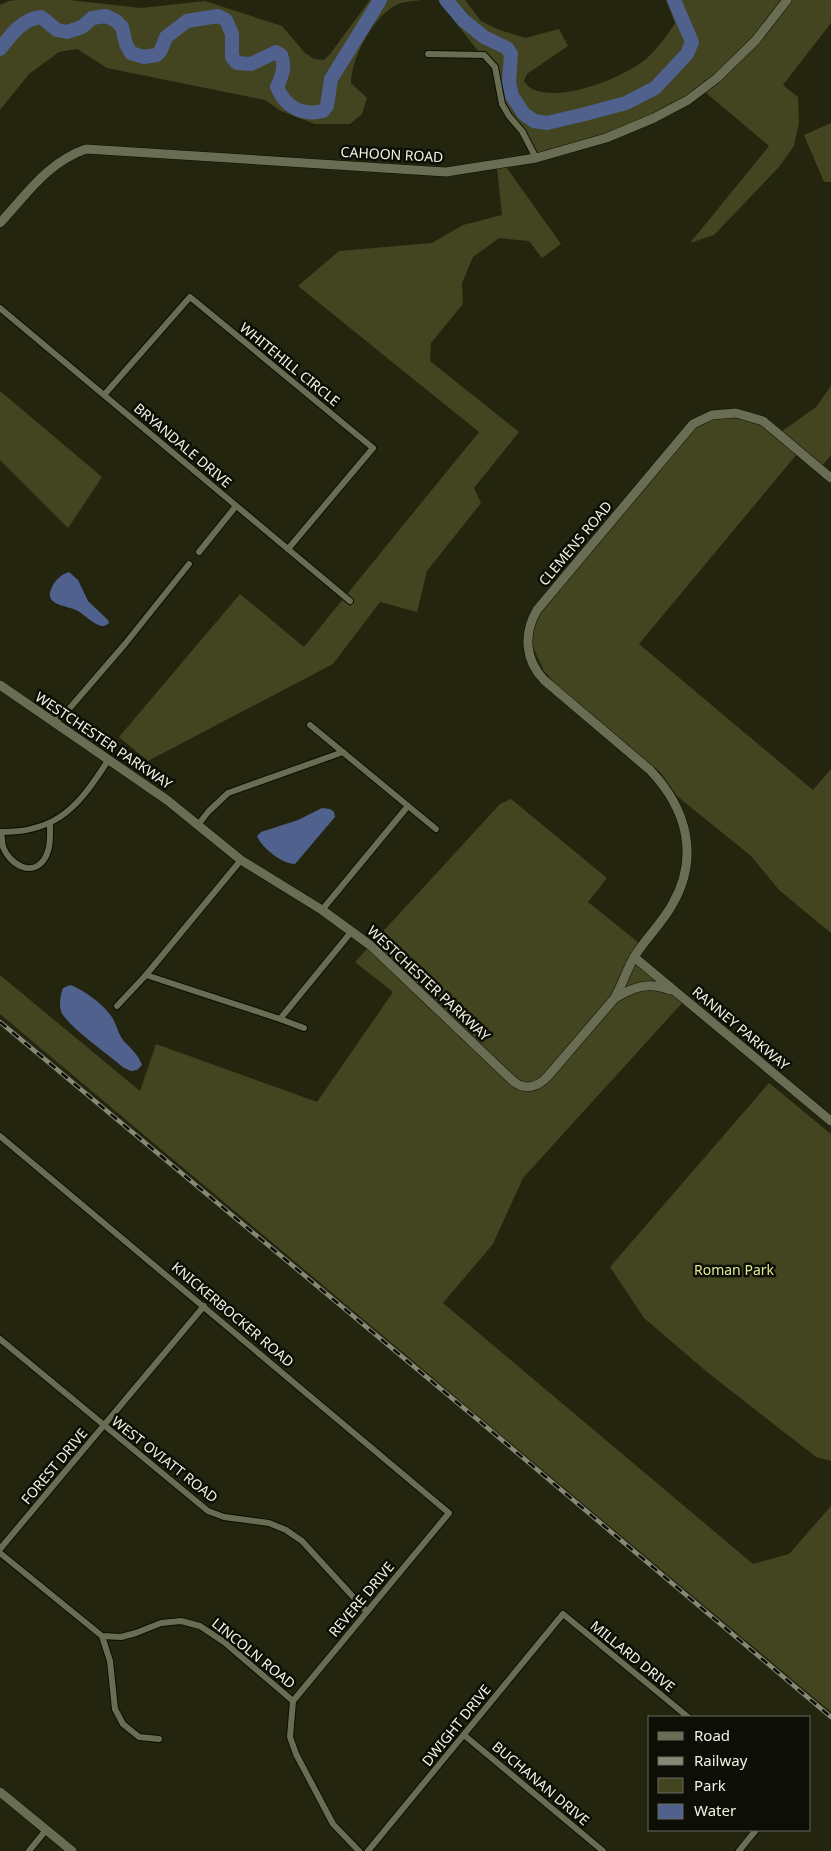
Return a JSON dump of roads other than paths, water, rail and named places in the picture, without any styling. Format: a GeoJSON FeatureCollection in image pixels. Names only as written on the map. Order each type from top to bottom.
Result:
{"type":"FeatureCollection","features":[{"type":"Feature","properties":{"kind":"street","name":"CAHOON ROAD"},"geometry":{"type":"LineString","coordinates":[[0,223],[47,172],[60,161],[86,149],[446,172],[536,158],[606,138],[654,118],[688,100],[717,78],[756,40],[787,0]]}},
{"type":"Feature","properties":{"kind":"street"},"geometry":{"type":"LineString","coordinates":[[428,54],[484,55],[495,67],[502,104],[509,116],[522,131],[536,158]]}},
{"type":"Feature","properties":{"kind":"street","name":"WHITEHILL CIRCLE"},"geometry":{"type":"LineString","coordinates":[[104,394],[190,297],[373,448],[288,549]]}},
{"type":"Feature","properties":{"kind":"street","name":"BRYANDALE DRIVE"},"geometry":{"type":"LineString","coordinates":[[0,308],[350,601]]}},
{"type":"Feature","properties":{"kind":"street","name":"CLEMENS ROAD"},"geometry":{"type":"LineString","coordinates":[[674,800],[650,770],[535,671],[529,656],[527,641],[531,620],[537,610],[693,424],[704,417],[736,413],[763,421],[831,478]]}},
{"type":"Feature","properties":{"kind":"street"},"geometry":{"type":"LineString","coordinates":[[199,552],[236,506]]}},
{"type":"Feature","properties":{"kind":"street"},"geometry":{"type":"LineString","coordinates":[[52,722],[62,717],[125,644],[189,564]]}},
{"type":"Feature","properties":{"kind":"street","name":"WESTCHESTER PARKWAY"},"geometry":{"type":"LineString","coordinates":[[0,685],[167,800],[241,860],[322,910],[370,944],[509,1077],[518,1085],[523,1086],[534,1086],[544,1081],[614,999],[623,984],[634,956],[672,906],[680,890],[687,856],[682,820],[674,800]]}},
{"type":"Feature","properties":{"kind":"street"},"geometry":{"type":"LineString","coordinates":[[310,725],[436,829]]}},
{"type":"Feature","properties":{"kind":"street"},"geometry":{"type":"LineString","coordinates":[[198,825],[208,812],[228,793],[343,752]]}},
{"type":"Feature","properties":{"kind":"street"},"geometry":{"type":"LineString","coordinates":[[50,824],[50,840],[46,856],[41,863],[35,867],[21,867],[15,863],[3,847],[1,832],[37,828],[50,824],[76,806],[109,759]]}},
{"type":"Feature","properties":{"kind":"street"},"geometry":{"type":"LineString","coordinates":[[322,910],[408,806]]}},
{"type":"Feature","properties":{"kind":"street"},"geometry":{"type":"LineString","coordinates":[[117,1006],[241,860]]}},
{"type":"Feature","properties":{"kind":"street"},"geometry":{"type":"LineString","coordinates":[[280,1019],[352,931]]}},
{"type":"Feature","properties":{"kind":"street","name":"RANNEY PARKWAY"},"geometry":{"type":"LineString","coordinates":[[634,956],[831,1121]]}},
{"type":"Feature","properties":{"kind":"street"},"geometry":{"type":"LineString","coordinates":[[146,974],[304,1028]]}},
{"type":"Feature","properties":{"kind":"street"},"geometry":{"type":"LineString","coordinates":[[614,999],[628,990],[640,986],[663,987],[676,992]]}},
{"type":"Feature","properties":{"kind":"street","name":"KNICKERBOCKER ROAD"},"geometry":{"type":"LineString","coordinates":[[0,1136],[449,1513]]}},
{"type":"Feature","properties":{"kind":"street","name":"FOREST DRIVE"},"geometry":{"type":"LineString","coordinates":[[0,1549],[204,1306]]}},
{"type":"Feature","properties":{"kind":"street","name":"WEST OVIATT ROAD"},"geometry":{"type":"LineString","coordinates":[[0,1340],[208,1511],[224,1518],[269,1523],[286,1530],[302,1541],[367,1612]]}},
{"type":"Feature","properties":{"kind":"street","name":"REVERE DRIVE"},"geometry":{"type":"LineString","coordinates":[[293,1701],[449,1513]]}},
{"type":"Feature","properties":{"kind":"street"},"geometry":{"type":"LineString","coordinates":[[0,1553],[102,1636],[110,1661],[115,1709],[123,1724],[139,1737],[159,1739]]}},
{"type":"Feature","properties":{"kind":"street","name":"MILLARD DRIVE"},"geometry":{"type":"LineString","coordinates":[[562,1614],[687,1716]]}},
{"type":"Feature","properties":{"kind":"street","name":"DWIGHT DRIVE"},"geometry":{"type":"LineString","coordinates":[[368,1851],[562,1614]]}},
{"type":"Feature","properties":{"kind":"street","name":"LINCOLN ROAD"},"geometry":{"type":"LineString","coordinates":[[102,1636],[121,1637],[161,1623],[181,1621],[200,1626],[224,1642],[293,1701],[290,1737],[296,1754],[333,1824],[359,1851]]}},
{"type":"Feature","properties":{"kind":"street","name":"BUCHANAN DRIVE"},"geometry":{"type":"LineString","coordinates":[[464,1735],[603,1851]]}},
{"type":"Feature","properties":{"kind":"street"},"geometry":{"type":"LineString","coordinates":[[0,1792],[72,1851]]}},
{"type":"Feature","properties":{"kind":"street"},"geometry":{"type":"LineString","coordinates":[[29,1851],[46,1830]]}},
{"type":"Feature","properties":{"kind":"street"},"geometry":{"type":"LineString","coordinates":[[739,1851],[755,1831]]}},
{"type":"Feature","properties":{"kind":"water"},"geometry":{"type":"Polygon","coordinates":[[[69,572],[78,580],[88,601],[109,623],[104,626],[99,625],[78,611],[58,604],[50,598],[55,582],[69,572]]]}},
{"type":"Feature","properties":{"kind":"water"},"geometry":{"type":"Polygon","coordinates":[[[322,808],[330,809],[334,812],[335,817],[295,864],[284,861],[273,854],[257,836],[261,832],[298,820],[322,808]]]}},
{"type":"Feature","properties":{"kind":"water"},"geometry":{"type":"Polygon","coordinates":[[[70,985],[94,999],[110,1014],[123,1040],[134,1051],[142,1065],[137,1070],[131,1071],[124,1068],[83,1035],[63,1015],[60,1005],[61,995],[63,988],[70,985]]]}},
{"type":"Feature","properties":{"kind":"waterway"},"geometry":{"type":"LineString","coordinates":[[0,49],[18,28],[34,18],[41,17],[57,30],[67,32],[82,27],[92,18],[106,16],[116,21],[122,27],[126,44],[131,53],[144,57],[157,55],[166,37],[187,21],[218,16],[226,20],[232,34],[232,57],[237,63],[251,64],[276,52],[281,55],[283,67],[277,87],[280,94],[290,105],[301,111],[323,111],[327,106],[331,79],[380,0]]}},
{"type":"Feature","properties":{"kind":"waterway"},"geometry":{"type":"LineString","coordinates":[[446,0],[463,20],[484,37],[507,48],[511,54],[509,82],[512,96],[524,114],[534,121],[547,123],[626,103],[655,88],[687,54],[692,42],[674,0]]}},
{"type":"Feature","properties":{"kind":"railway"},"geometry":{"type":"LineString","coordinates":[[0,1022],[831,1717]]}},
{"type":"Feature","properties":{"kind":"park label","name":"Roman Park"},"geometry":{"type":"Point","coordinates":[734,1269]}}]}
